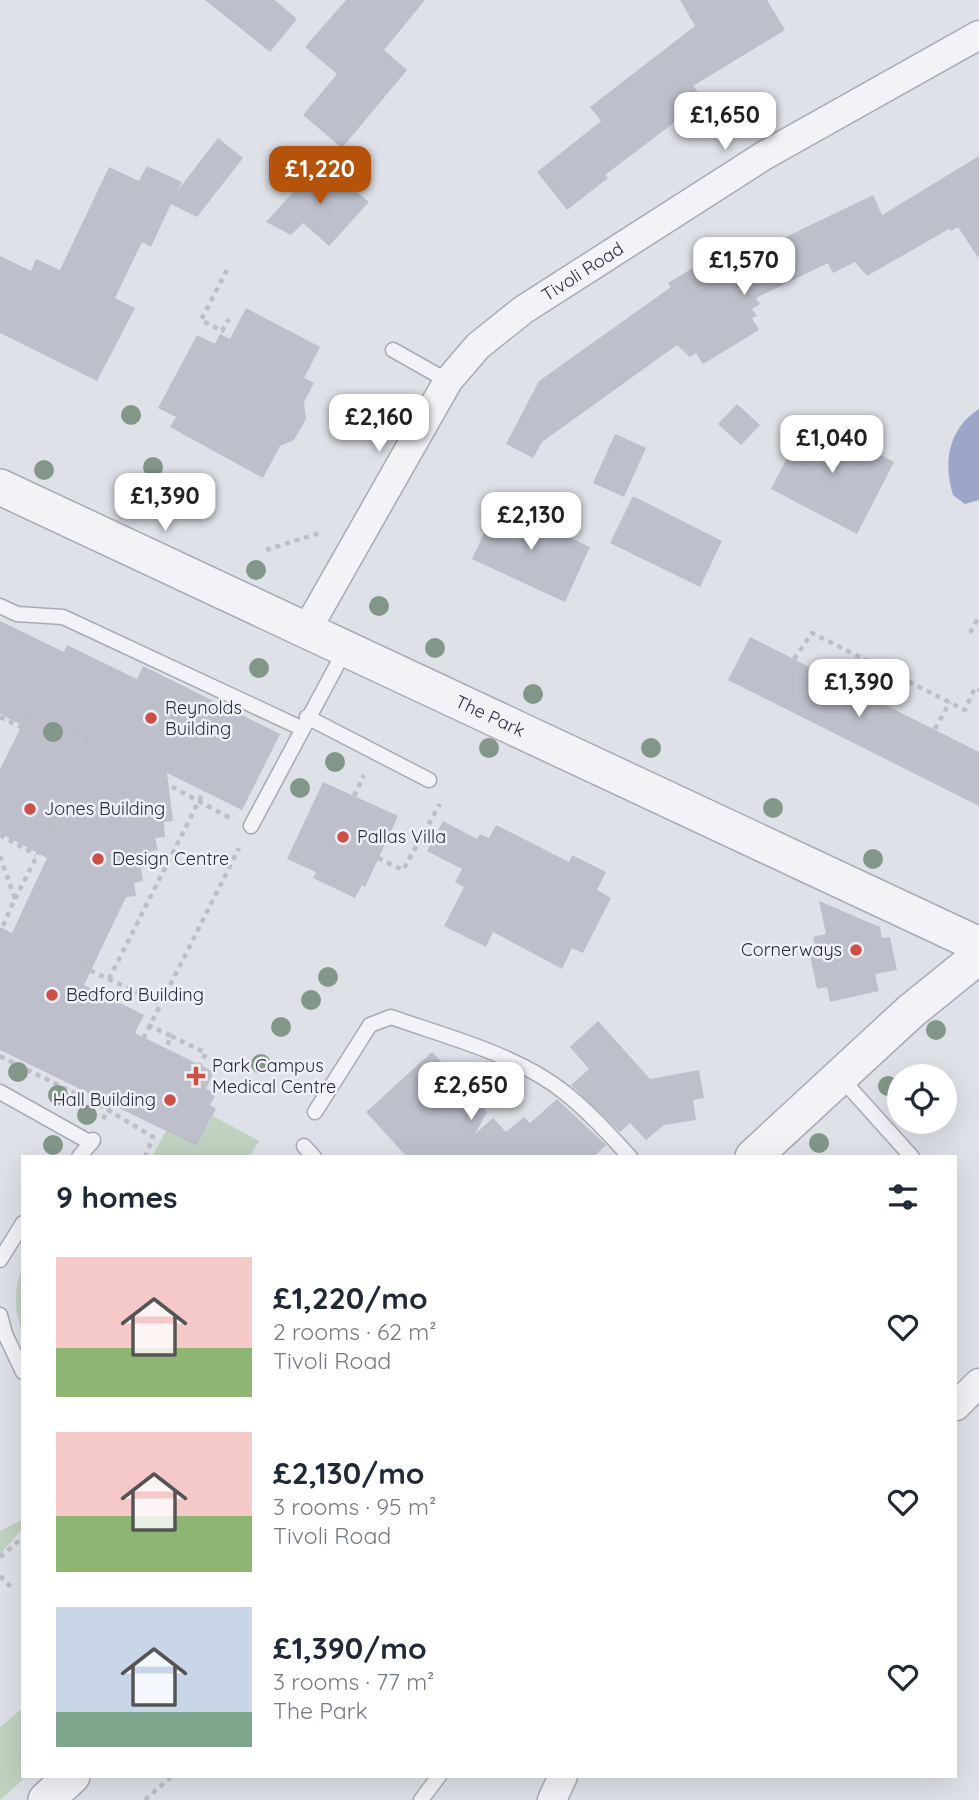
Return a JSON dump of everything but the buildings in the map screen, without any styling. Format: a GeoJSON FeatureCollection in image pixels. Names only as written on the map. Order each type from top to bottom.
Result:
{"type":"FeatureCollection","features":[{"type":"Feature","properties":{"kind":"street","name":"Tivoli Road"},"geometry":{"type":"LineString","coordinates":[[306,631],[448,381],[478,346],[534,303],[765,156],[979,35]]}},
{"type":"Feature","properties":{"kind":"street","name":"The Park"},"geometry":{"type":"LineString","coordinates":[[0,487],[979,945]]}},
{"type":"Feature","properties":{"kind":"street"},"geometry":{"type":"LineString","coordinates":[[755,1155],[911,1011],[979,956]]}},
{"type":"Feature","properties":{"kind":"street"},"geometry":{"type":"LineString","coordinates":[[957,1405],[979,1383]]}},
{"type":"Feature","properties":{"kind":"street"},"geometry":{"type":"LineString","coordinates":[[46,1800],[70,1778]]}},
{"type":"Feature","properties":{"kind":"street"},"geometry":{"type":"LineString","coordinates":[[552,1800],[562,1778]]}},
{"type":"Feature","properties":{"kind":"lane"},"geometry":{"type":"LineString","coordinates":[[393,350],[448,381]]}},
{"type":"Feature","properties":{"kind":"lane"},"geometry":{"type":"LineString","coordinates":[[0,606],[18,614],[63,617],[304,722],[429,780]]}},
{"type":"Feature","properties":{"kind":"lane"},"geometry":{"type":"LineString","coordinates":[[250,827],[304,722],[346,649]]}},
{"type":"Feature","properties":{"kind":"lane"},"geometry":{"type":"LineString","coordinates":[[315,1112],[370,1025],[390,1017],[519,1066],[562,1090],[604,1128],[628,1155]]}},
{"type":"Feature","properties":{"kind":"lane"},"geometry":{"type":"LineString","coordinates":[[840,1077],[910,1155]]}},
{"type":"Feature","properties":{"kind":"lane"},"geometry":{"type":"LineString","coordinates":[[0,1093],[92,1141],[81,1155]]}},
{"type":"Feature","properties":{"kind":"lane"},"geometry":{"type":"LineString","coordinates":[[0,1260],[21,1226]]}},
{"type":"Feature","properties":{"kind":"lane"},"geometry":{"type":"LineString","coordinates":[[0,1315],[5,1334],[21,1368]]}},
{"type":"Feature","properties":{"kind":"lane"},"geometry":{"type":"LineString","coordinates":[[421,1800],[438,1778]]}},
{"type":"Feature","properties":{"kind":"path"},"geometry":{"type":"LineString","coordinates":[[228,270],[201,320],[222,331],[229,319]]}},
{"type":"Feature","properties":{"kind":"path"},"geometry":{"type":"LineString","coordinates":[[266,550],[371,517]]}},
{"type":"Feature","properties":{"kind":"path"},"geometry":{"type":"LineString","coordinates":[[970,633],[979,616]]}},
{"type":"Feature","properties":{"kind":"path"},"geometry":{"type":"LineString","coordinates":[[794,659],[812,634],[965,710],[975,688],[979,690]]}},
{"type":"Feature","properties":{"kind":"path"},"geometry":{"type":"LineString","coordinates":[[0,717],[23,728],[43,683]]}},
{"type":"Feature","properties":{"kind":"path"},"geometry":{"type":"LineString","coordinates":[[935,729],[950,702]]}},
{"type":"Feature","properties":{"kind":"path"},"geometry":{"type":"LineString","coordinates":[[2,928],[51,824],[93,744],[31,711]]}},
{"type":"Feature","properties":{"kind":"path"},"geometry":{"type":"LineString","coordinates":[[378,858],[403,870],[447,790],[429,780]]}},
{"type":"Feature","properties":{"kind":"path"},"geometry":{"type":"LineString","coordinates":[[108,1110],[148,1025],[250,827],[199,803],[163,782]]}},
{"type":"Feature","properties":{"kind":"path"},"geometry":{"type":"LineString","coordinates":[[354,796],[360,782]]}},
{"type":"Feature","properties":{"kind":"path"},"geometry":{"type":"LineString","coordinates":[[109,979],[204,791]]}},
{"type":"Feature","properties":{"kind":"path"},"geometry":{"type":"LineString","coordinates":[[44,821],[51,824]]}},
{"type":"Feature","properties":{"kind":"path"},"geometry":{"type":"LineString","coordinates":[[0,835],[36,855]]}},
{"type":"Feature","properties":{"kind":"path"},"geometry":{"type":"LineString","coordinates":[[0,856],[15,899]]}},
{"type":"Feature","properties":{"kind":"path"},"geometry":{"type":"LineString","coordinates":[[72,962],[160,1003]]}},
{"type":"Feature","properties":{"kind":"path"},"geometry":{"type":"LineString","coordinates":[[148,1025],[206,1053],[200,1065]]}},
{"type":"Feature","properties":{"kind":"path"},"geometry":{"type":"LineString","coordinates":[[166,1049],[172,1036]]}},
{"type":"Feature","properties":{"kind":"path"},"geometry":{"type":"LineString","coordinates":[[0,1056],[108,1110],[153,1137],[146,1155]]}},
{"type":"Feature","properties":{"kind":"path"},"geometry":{"type":"LineString","coordinates":[[0,1557],[21,1539]]}},
{"type":"Feature","properties":{"kind":"path"},"geometry":{"type":"LineString","coordinates":[[0,1576],[11,1587]]}},
{"type":"Feature","properties":{"kind":"path"},"geometry":{"type":"LineString","coordinates":[[145,1800],[170,1778]]}},
{"type":"Feature","properties":{"kind":"green space"},"geometry":{"type":"Polygon","coordinates":[[[213,1116],[259,1141],[250,1155],[153,1155],[166,1131],[197,1146],[213,1116]]]}},
{"type":"Feature","properties":{"kind":"green space"},"geometry":{"type":"Polygon","coordinates":[[[21,1272],[21,1328],[16,1300],[21,1272]]]}},
{"type":"Feature","properties":{"kind":"green space"},"geometry":{"type":"Polygon","coordinates":[[[21,1520],[21,1530],[0,1554],[0,1531],[21,1520]]]}},
{"type":"Feature","properties":{"kind":"green space"},"geometry":{"type":"Polygon","coordinates":[[[21,1710],[21,1778],[25,1778],[0,1800],[0,1727],[21,1710]]]}},
{"type":"Feature","properties":{"kind":"water"},"geometry":{"type":"Polygon","coordinates":[[[979,409],[979,500],[965,504],[953,495],[948,470],[949,459],[960,426],[979,409]]]}},
{"type":"Feature","properties":{"kind":"place","name":"Reynolds Building"},"geometry":{"type":"Point","coordinates":[151,718]}},
{"type":"Feature","properties":{"kind":"place","name":"Jones Building"},"geometry":{"type":"Point","coordinates":[30,809]}},
{"type":"Feature","properties":{"kind":"place","name":"Pallas Villa"},"geometry":{"type":"Point","coordinates":[343,837]}},
{"type":"Feature","properties":{"kind":"place","name":"Design Centre"},"geometry":{"type":"Point","coordinates":[98,859]}},
{"type":"Feature","properties":{"kind":"place","name":"Cornerways"},"geometry":{"type":"Point","coordinates":[856,950]}},
{"type":"Feature","properties":{"kind":"place","name":"Bedford Building"},"geometry":{"type":"Point","coordinates":[52,995]}},
{"type":"Feature","properties":{"kind":"place","name":"Park Campus Medical Centre"},"geometry":{"type":"Point","coordinates":[196,1076]}},
{"type":"Feature","properties":{"kind":"place","name":"Hall Building"},"geometry":{"type":"Point","coordinates":[170,1100]}}]}
